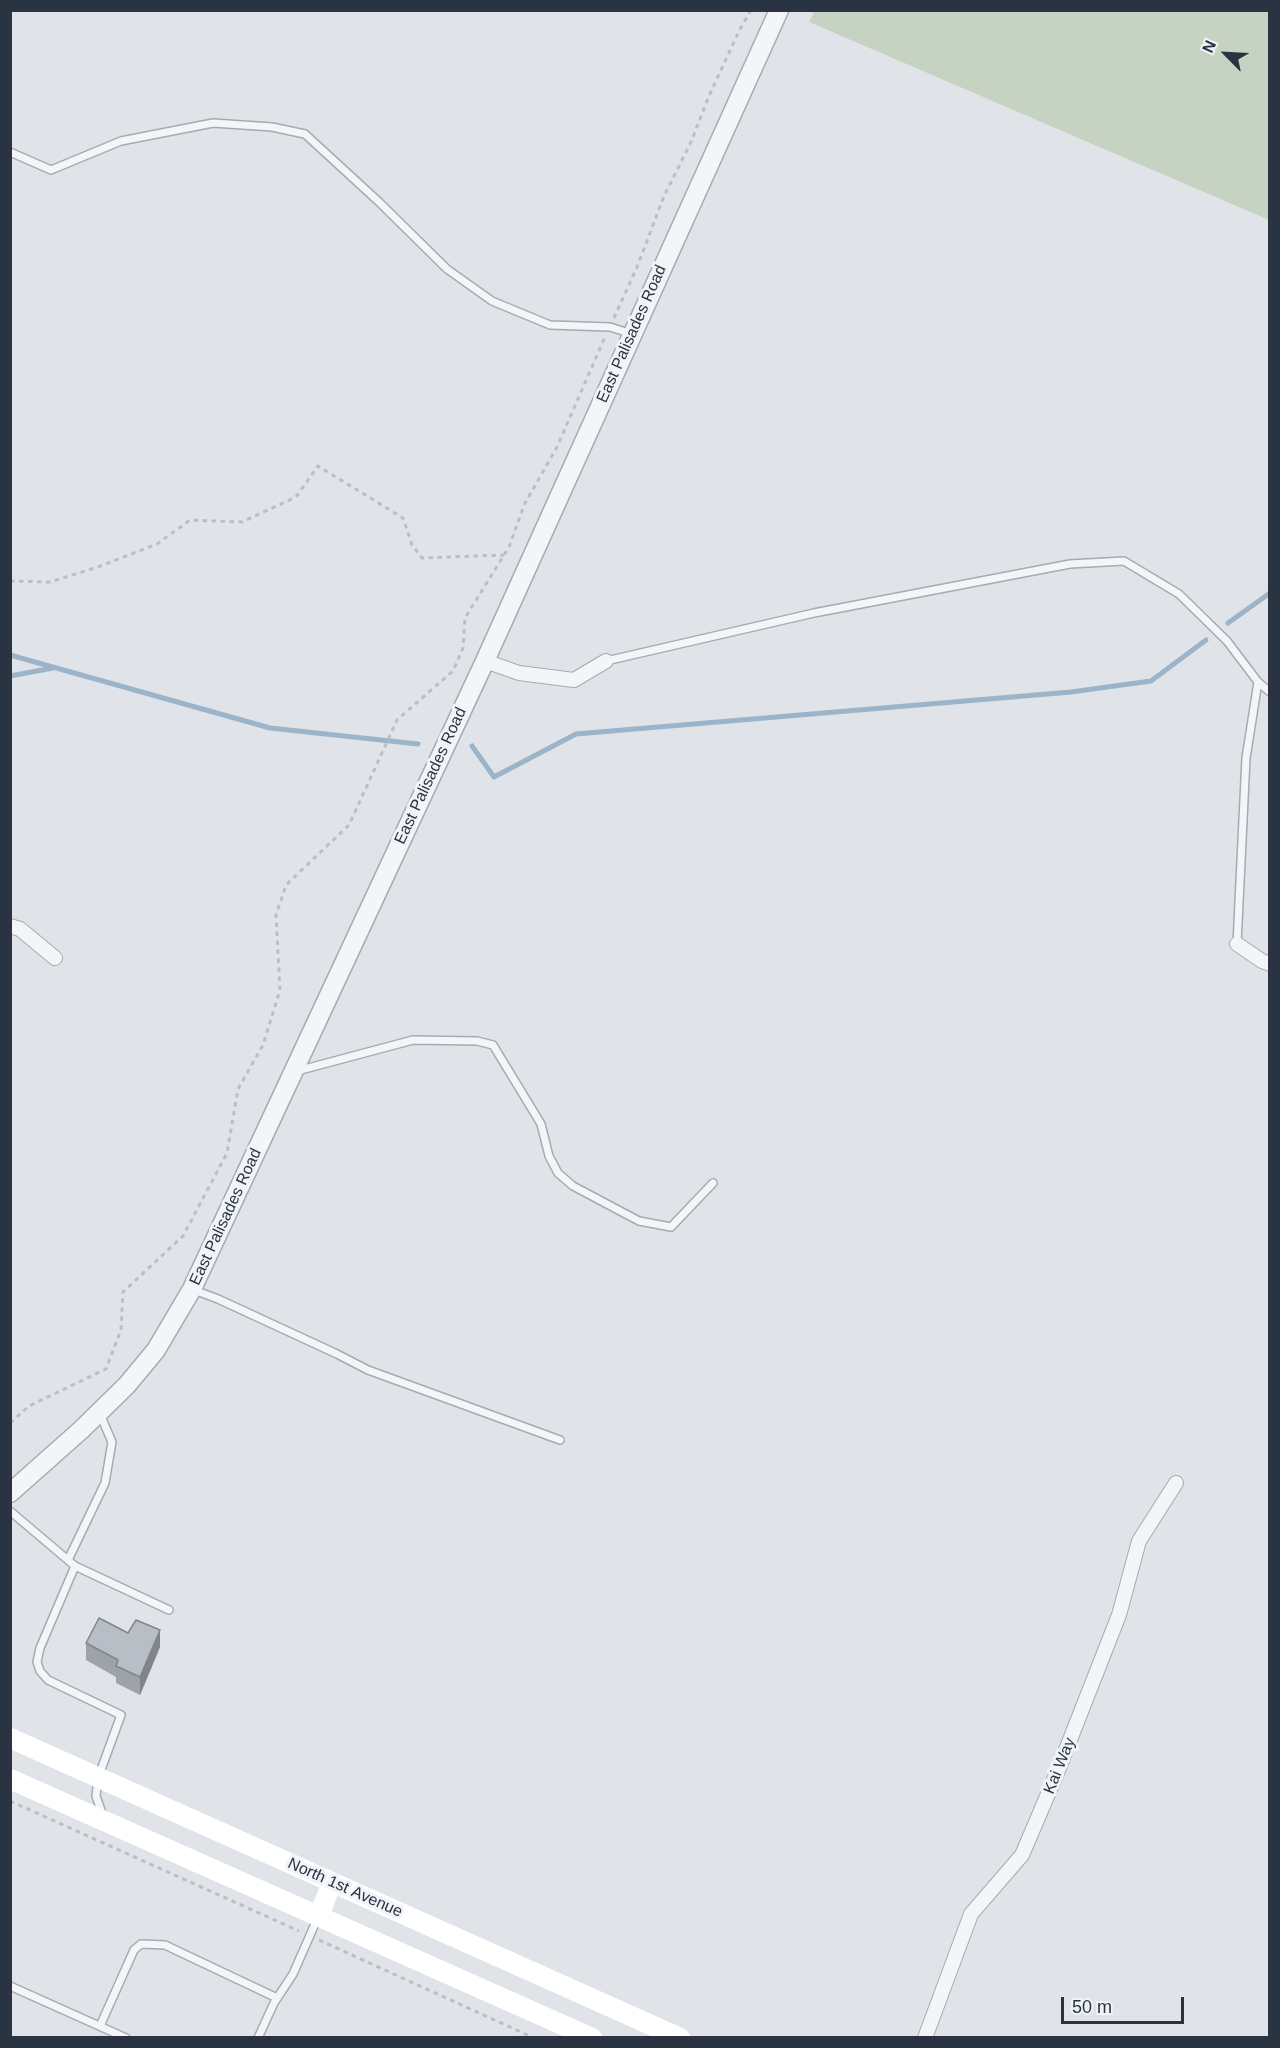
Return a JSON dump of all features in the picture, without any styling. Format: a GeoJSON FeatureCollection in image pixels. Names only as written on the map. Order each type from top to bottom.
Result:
{"type":"FeatureCollection","features":[{"type":"Feature","properties":{"kind":"main road","name":"North 1st Avenue"},"geometry":{"type":"LineString","coordinates":[[10,1738],[680,2037]]}},
{"type":"Feature","properties":{"kind":"main road"},"geometry":{"type":"LineString","coordinates":[[10,1779],[592,2037]]}},
{"type":"Feature","properties":{"kind":"main road"},"geometry":{"type":"LineString","coordinates":[[319,1916],[332,1882]]}},
{"type":"Feature","properties":{"kind":"street","name":"East Palisades Road"},"geometry":{"type":"LineString","coordinates":[[10,1493],[100,1413],[134,1377],[156,1350],[192,1289],[485,661],[779,10]]}},
{"type":"Feature","properties":{"kind":"street"},"geometry":{"type":"LineString","coordinates":[[485,661],[519,673],[574,680],[606,661]]}},
{"type":"Feature","properties":{"kind":"street"},"geometry":{"type":"LineString","coordinates":[[10,926],[20,929],[55,958]]}},
{"type":"Feature","properties":{"kind":"street"},"geometry":{"type":"LineString","coordinates":[[1237,944],[1269,964]]}},
{"type":"Feature","properties":{"kind":"street","name":"Kai Way"},"geometry":{"type":"LineString","coordinates":[[925,2037],[971,1914],[1022,1855],[1119,1615],[1139,1541],[1176,1483]]}},
{"type":"Feature","properties":{"kind":"lane"},"geometry":{"type":"LineString","coordinates":[[10,152],[51,170],[121,141],[213,123],[272,127],[306,134],[447,269],[492,301],[549,325],[610,327],[632,334]]}},
{"type":"Feature","properties":{"kind":"lane"},"geometry":{"type":"LineString","coordinates":[[606,661],[860,604],[1070,564],[1124,561],[1179,594],[1227,641],[1258,682],[1269,692]]}},
{"type":"Feature","properties":{"kind":"lane"},"geometry":{"type":"LineString","coordinates":[[1237,944],[1246,758],[1258,682]]}},
{"type":"Feature","properties":{"kind":"lane"},"geometry":{"type":"LineString","coordinates":[[294,1071],[413,1040],[466,1040],[493,1045],[541,1124],[549,1156],[558,1173],[573,1186],[639,1221],[671,1227],[713,1183]]}},
{"type":"Feature","properties":{"kind":"lane"},"geometry":{"type":"LineString","coordinates":[[192,1289],[368,1370],[560,1440]]}},
{"type":"Feature","properties":{"kind":"lane"},"geometry":{"type":"LineString","coordinates":[[68,1560],[105,1483],[112,1442],[100,1413]]}},
{"type":"Feature","properties":{"kind":"lane"},"geometry":{"type":"LineString","coordinates":[[10,1511],[75,1566],[169,1610]]}},
{"type":"Feature","properties":{"kind":"lane"},"geometry":{"type":"LineString","coordinates":[[75,1566],[40,1648],[37,1662],[40,1671],[48,1680],[121,1715],[98,1778],[96,1797],[105,1821]]}},
{"type":"Feature","properties":{"kind":"lane"},"geometry":{"type":"LineString","coordinates":[[258,2037],[277,1998],[293,1974],[319,1916]]}},
{"type":"Feature","properties":{"kind":"lane"},"geometry":{"type":"LineString","coordinates":[[100,2026],[134,1950],[141,1944],[165,1945],[277,1998]]}},
{"type":"Feature","properties":{"kind":"lane"},"geometry":{"type":"LineString","coordinates":[[10,1986],[126,2037]]}},
{"type":"Feature","properties":{"kind":"path"},"geometry":{"type":"LineString","coordinates":[[10,1423],[28,1406],[106,1369],[121,1330],[123,1293],[183,1236],[227,1153],[238,1089],[263,1045],[280,990],[276,915],[286,885],[349,825],[397,720],[453,671],[464,648],[465,618],[509,547],[524,505],[557,447],[637,267],[664,196],[691,142],[739,31],[751,10]]}},
{"type":"Feature","properties":{"kind":"path"},"geometry":{"type":"LineString","coordinates":[[10,580],[50,582],[98,567],[157,544],[190,520],[243,522],[296,497],[318,466],[403,519],[412,545],[422,558],[504,555]]}},
{"type":"Feature","properties":{"kind":"path"},"geometry":{"type":"LineString","coordinates":[[10,1801],[67,1826]]}},
{"type":"Feature","properties":{"kind":"green space"},"geometry":{"type":"Polygon","coordinates":[[[815,10],[1269,11],[1269,220],[809,22],[815,10]]]}},
{"type":"Feature","properties":{"kind":"building"},"geometry":{"type":"Polygon","coordinates":[[[99,1618],[128,1633],[136,1620],[160,1630],[140,1677],[116,1666],[118,1660],[86,1643],[99,1618]]]}},
{"type":"Feature","properties":{"kind":"waterway"},"geometry":{"type":"LineString","coordinates":[[1228,623],[1270,593]]}},
{"type":"Feature","properties":{"kind":"waterway"},"geometry":{"type":"LineString","coordinates":[[472,746],[494,777],[576,734],[1071,692],[1151,681],[1206,640]]}},
{"type":"Feature","properties":{"kind":"waterway"},"geometry":{"type":"LineString","coordinates":[[10,655],[270,728],[418,744]]}},
{"type":"Feature","properties":{"kind":"waterway"},"geometry":{"type":"LineString","coordinates":[[10,676],[53,668]]}}]}
